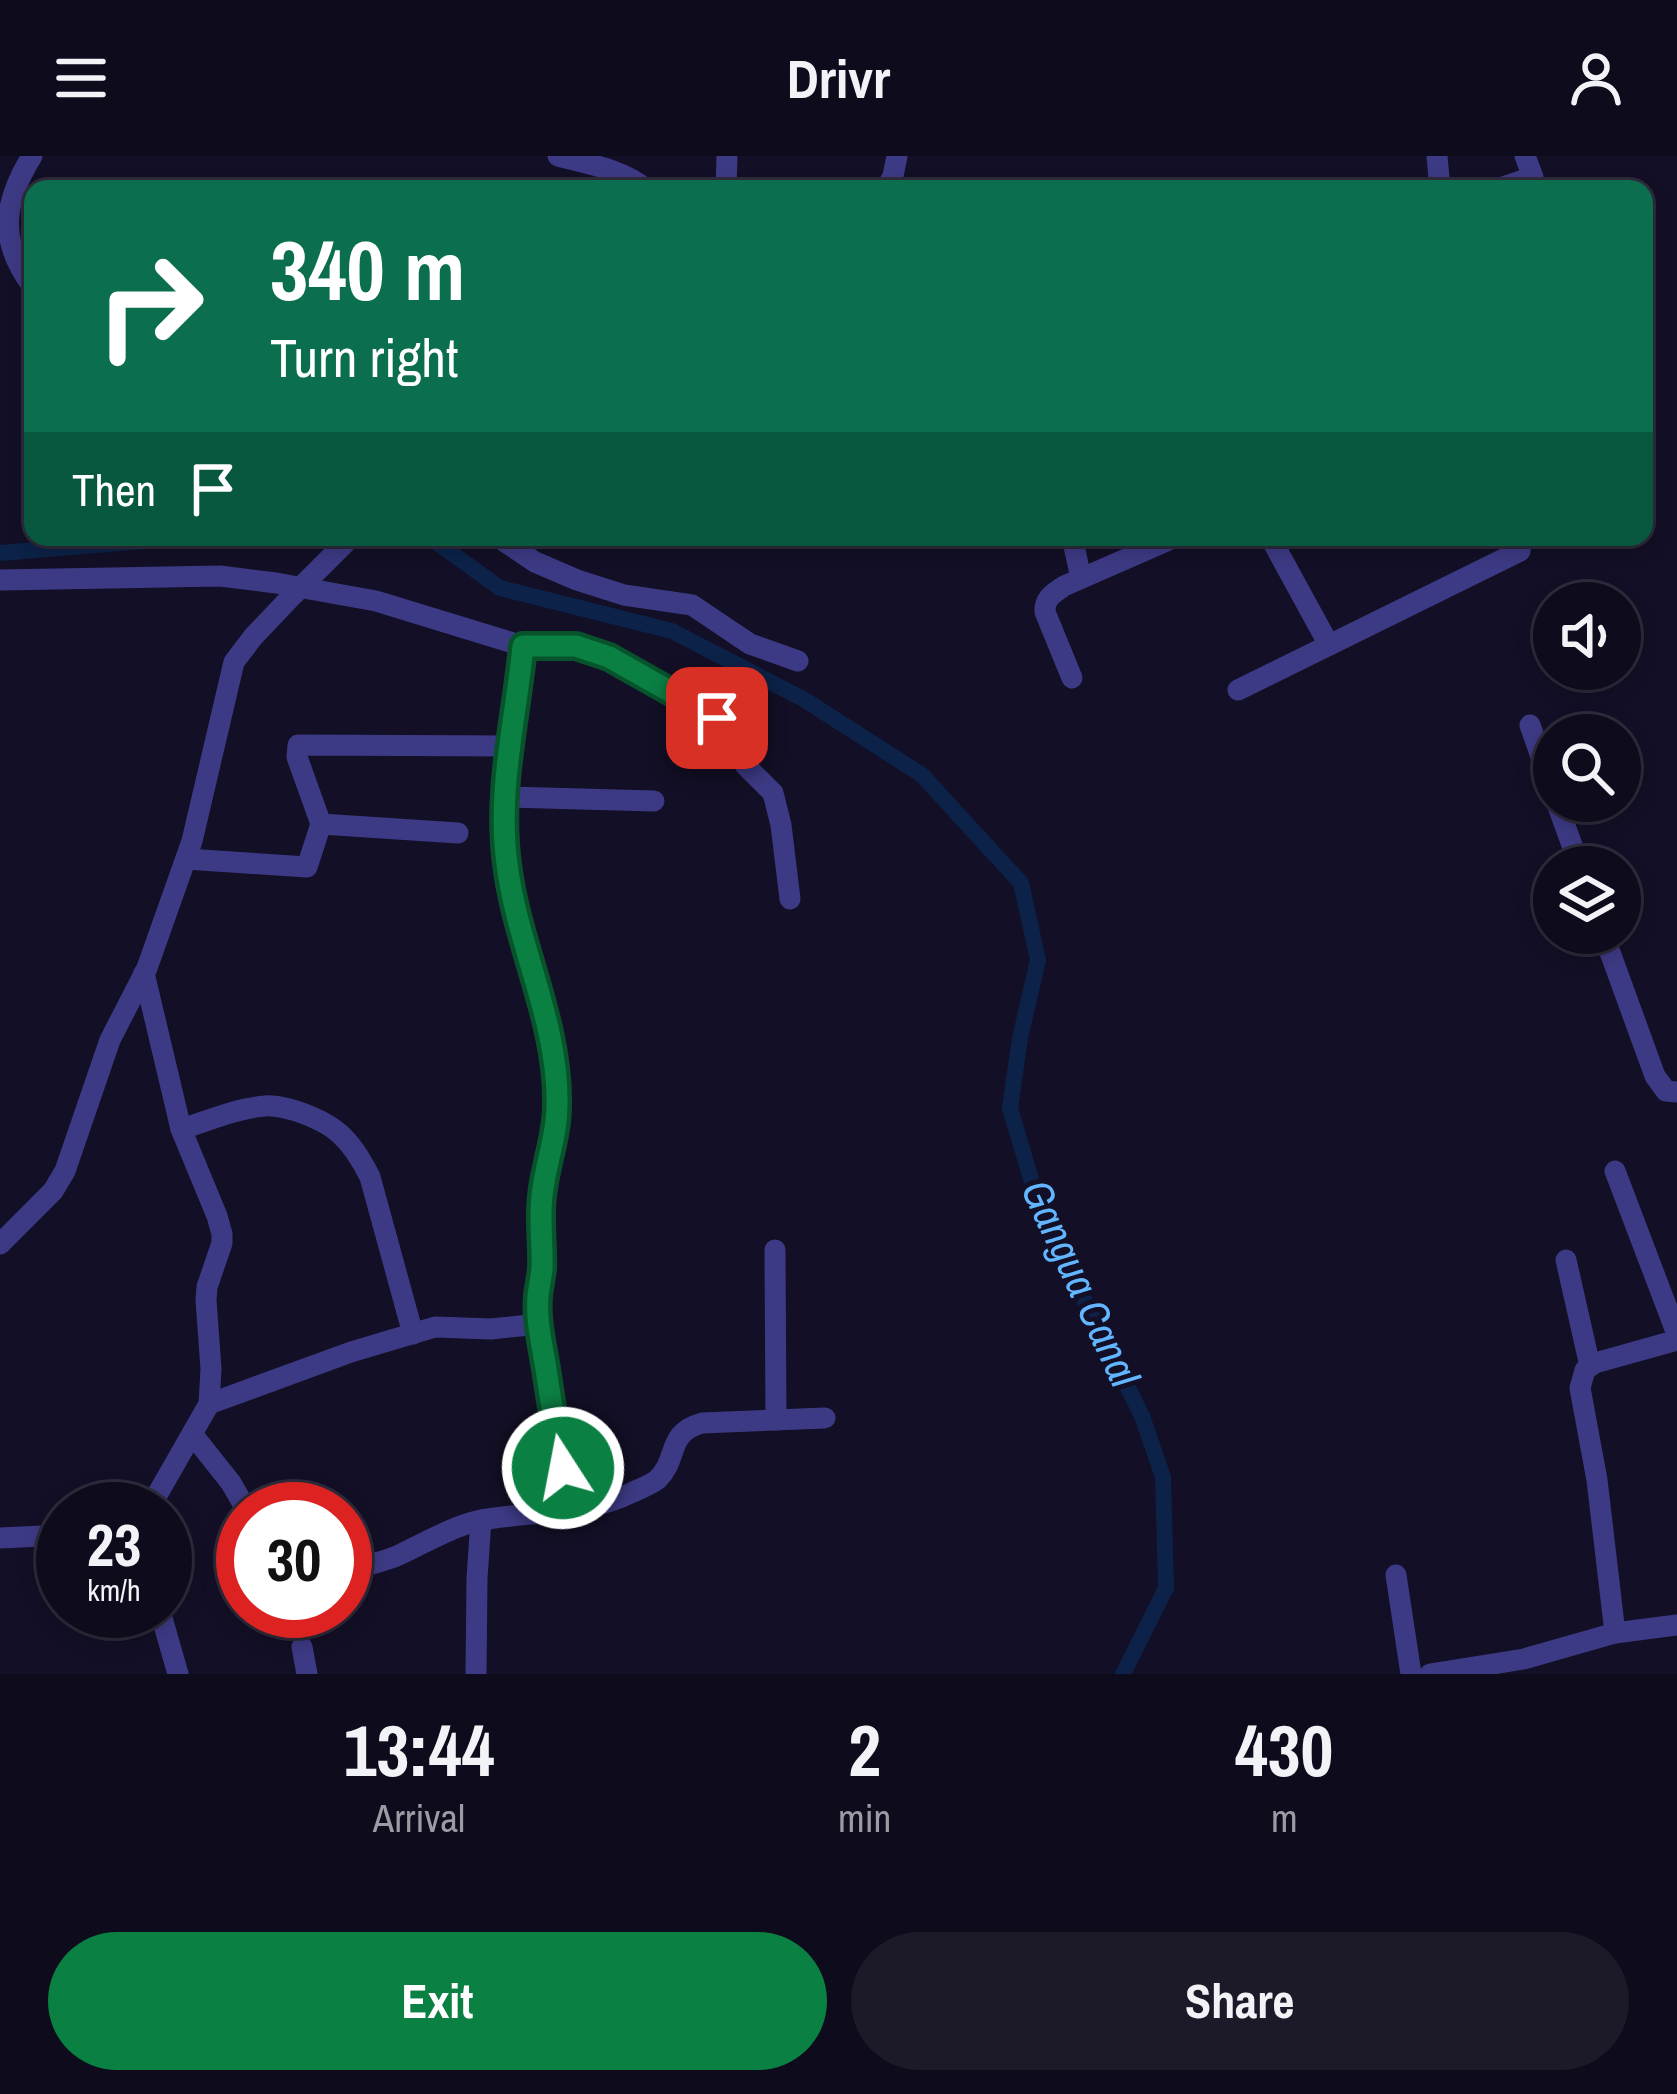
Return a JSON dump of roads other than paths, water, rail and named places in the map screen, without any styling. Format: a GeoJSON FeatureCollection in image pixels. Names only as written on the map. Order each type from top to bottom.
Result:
{"type":"FeatureCollection","features":[{"type":"Feature","properties":{"kind":"street"},"geometry":{"type":"LineString","coordinates":[[24,277],[3,247],[3,227],[9,196],[32,156]]}},
{"type":"Feature","properties":{"kind":"street"},"geometry":{"type":"LineString","coordinates":[[558,156],[635,180]]}},
{"type":"Feature","properties":{"kind":"street"},"geometry":{"type":"LineString","coordinates":[[1524,180],[1533,177],[1525,156]]}},
{"type":"Feature","properties":{"kind":"street"},"geometry":{"type":"LineString","coordinates":[[0,1244],[65,1171],[110,1040],[144,973],[186,859],[234,662],[342,546]]}},
{"type":"Feature","properties":{"kind":"street"},"geometry":{"type":"LineString","coordinates":[[511,546],[577,580],[624,595],[692,605],[750,644],[797,661]]}},
{"type":"Feature","properties":{"kind":"street"},"geometry":{"type":"LineString","coordinates":[[1074,546],[1082,578]]}},
{"type":"Feature","properties":{"kind":"street"},"geometry":{"type":"LineString","coordinates":[[1072,679],[1045,606],[1051,595],[1155,546]]}},
{"type":"Feature","properties":{"kind":"street"},"geometry":{"type":"LineString","coordinates":[[1275,546],[1329,645]]}},
{"type":"Feature","properties":{"kind":"street"},"geometry":{"type":"LineString","coordinates":[[1238,690],[1520,550]]}},
{"type":"Feature","properties":{"kind":"street"},"geometry":{"type":"LineString","coordinates":[[0,580],[220,576],[301,586],[376,601],[523,646],[576,646],[609,657],[717,718],[745,765],[773,793],[790,899]]}},
{"type":"Feature","properties":{"kind":"street"},"geometry":{"type":"LineString","coordinates":[[523,646],[504,796],[507,865],[548,1025],[557,1105],[542,1192],[539,1328],[572,1510]]}},
{"type":"Feature","properties":{"kind":"street"},"geometry":{"type":"LineString","coordinates":[[1530,725],[1533,734]]}},
{"type":"Feature","properties":{"kind":"street"},"geometry":{"type":"LineString","coordinates":[[186,859],[307,867],[321,824],[297,757],[298,745],[509,746]]}},
{"type":"Feature","properties":{"kind":"street"},"geometry":{"type":"LineString","coordinates":[[504,796],[655,801]]}},
{"type":"Feature","properties":{"kind":"street"},"geometry":{"type":"LineString","coordinates":[[321,824],[458,833]]}},
{"type":"Feature","properties":{"kind":"street"},"geometry":{"type":"LineString","coordinates":[[1611,954],[1655,1076],[1666,1090],[1677,1092]]}},
{"type":"Feature","properties":{"kind":"street"},"geometry":{"type":"LineString","coordinates":[[144,973],[181,1129],[222,1234],[207,1286],[209,1404],[165,1482]]}},
{"type":"Feature","properties":{"kind":"street"},"geometry":{"type":"LineString","coordinates":[[181,1129],[265,1106],[307,1114],[335,1128],[370,1177],[412,1334]]}},
{"type":"Feature","properties":{"kind":"street"},"geometry":{"type":"LineString","coordinates":[[1615,1172],[1677,1337],[1589,1366],[1580,1379],[1616,1633]]}},
{"type":"Feature","properties":{"kind":"street"},"geometry":{"type":"LineString","coordinates":[[775,1250],[776,1420]]}},
{"type":"Feature","properties":{"kind":"street"},"geometry":{"type":"LineString","coordinates":[[1566,1261],[1589,1366]]}},
{"type":"Feature","properties":{"kind":"street"},"geometry":{"type":"LineString","coordinates":[[209,1404],[435,1327],[539,1328]]}},
{"type":"Feature","properties":{"kind":"street"},"geometry":{"type":"LineString","coordinates":[[372,1565],[482,1520],[572,1510],[628,1495],[657,1479],[680,1434],[692,1425],[825,1418]]}},
{"type":"Feature","properties":{"kind":"street"},"geometry":{"type":"LineString","coordinates":[[193,1435],[230,1482]]}},
{"type":"Feature","properties":{"kind":"street"},"geometry":{"type":"LineString","coordinates":[[476,1674],[482,1520]]}},
{"type":"Feature","properties":{"kind":"street"},"geometry":{"type":"LineString","coordinates":[[0,1538],[36,1536]]}},
{"type":"Feature","properties":{"kind":"street"},"geometry":{"type":"LineString","coordinates":[[1396,1575],[1411,1674]]}},
{"type":"Feature","properties":{"kind":"street"},"geometry":{"type":"LineString","coordinates":[[1430,1674],[1524,1659],[1616,1633],[1677,1625]]}},
{"type":"Feature","properties":{"kind":"street"},"geometry":{"type":"LineString","coordinates":[[168,1638],[178,1674]]}},
{"type":"Feature","properties":{"kind":"street"},"geometry":{"type":"LineString","coordinates":[[302,1647],[307,1674]]}},
{"type":"Feature","properties":{"kind":"waterway","name":"Gangua Canal"},"geometry":{"type":"LineString","coordinates":[[0,553],[84,546]]}},
{"type":"Feature","properties":{"kind":"waterway","name":"Gangua Canal"},"geometry":{"type":"LineString","coordinates":[[442,546],[500,588],[672,631],[805,700],[922,775],[1021,883],[1038,960],[1010,1108],[1041,1213],[1142,1416],[1163,1477],[1166,1588],[1123,1674]]}}]}
